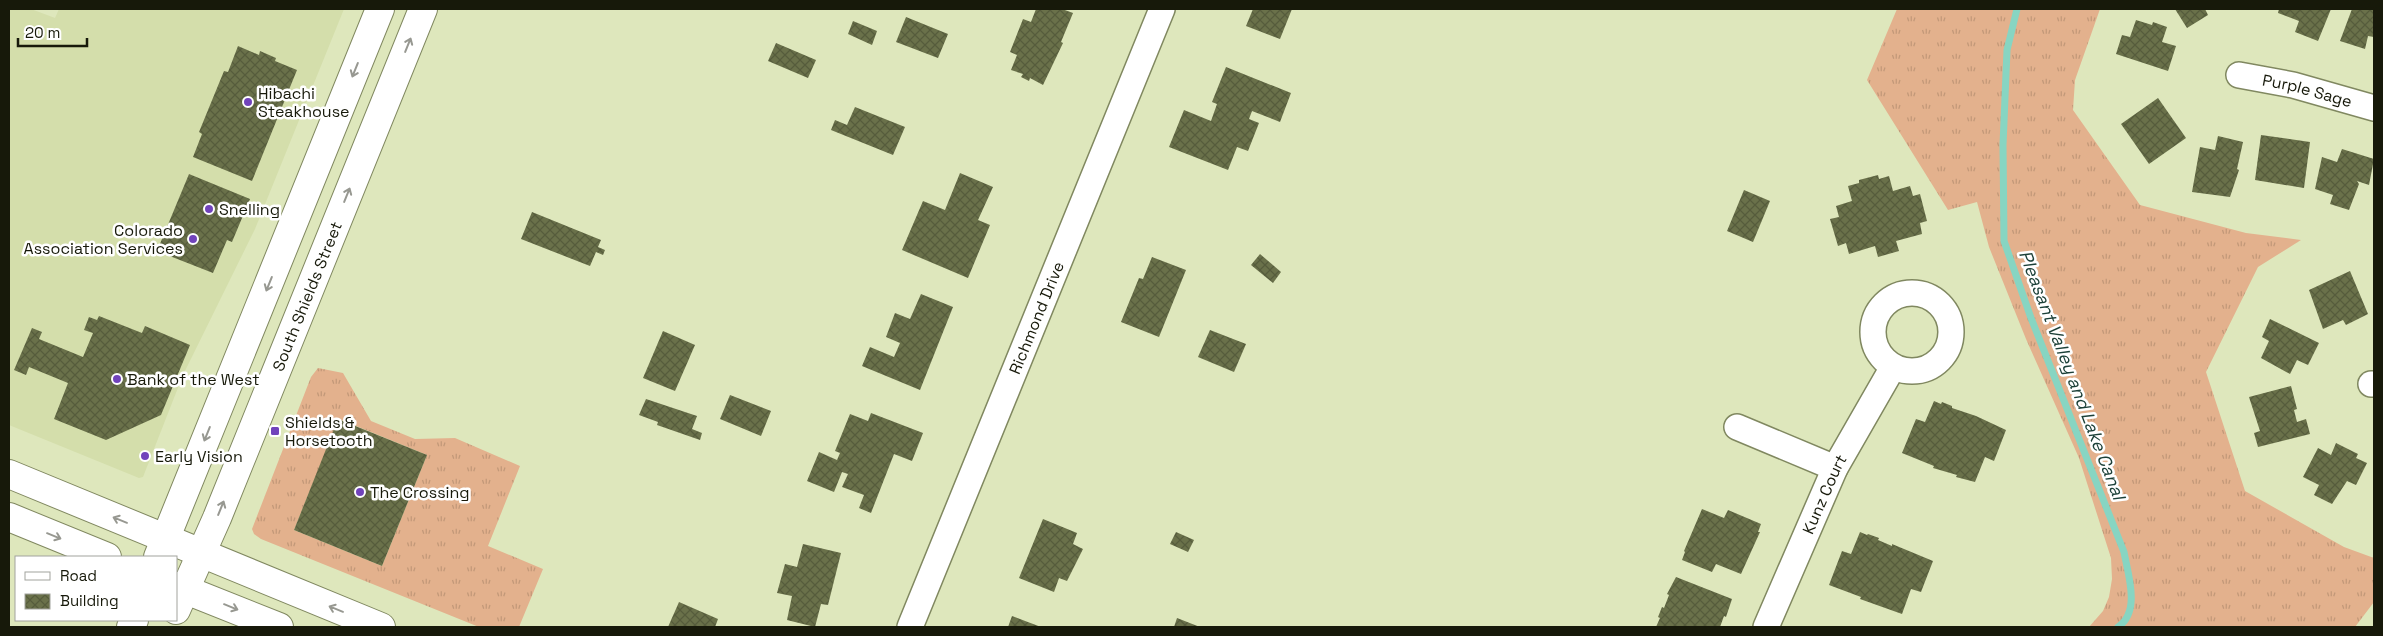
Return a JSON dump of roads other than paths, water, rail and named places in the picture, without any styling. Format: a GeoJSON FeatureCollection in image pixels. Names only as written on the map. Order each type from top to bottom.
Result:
{"type":"FeatureCollection","features":[{"type":"Feature","properties":{"kind":"main road"},"geometry":{"type":"LineString","coordinates":[[162,548],[380,9]]}},
{"type":"Feature","properties":{"kind":"main road","name":"South Shields Street"},"geometry":{"type":"LineString","coordinates":[[179,595],[202,553],[423,9]]}},
{"type":"Feature","properties":{"kind":"main road"},"geometry":{"type":"LineString","coordinates":[[9,474],[162,548],[202,553],[381,627]]}},
{"type":"Feature","properties":{"kind":"main road"},"geometry":{"type":"LineString","coordinates":[[9,517],[105,556]]}},
{"type":"Feature","properties":{"kind":"main road"},"geometry":{"type":"LineString","coordinates":[[179,595],[279,627]]}},
{"type":"Feature","properties":{"kind":"street","name":"Richmond Drive"},"geometry":{"type":"LineString","coordinates":[[910,627],[1162,9]]}},
{"type":"Feature","properties":{"kind":"street","name":"Purple Sage"},"geometry":{"type":"LineString","coordinates":[[2239,75],[2293,85],[2374,108]]}},
{"type":"Feature","properties":{"kind":"street","name":"Kunz Court"},"geometry":{"type":"LineString","coordinates":[[1766,627],[1835,468],[1893,366]]}},
{"type":"Feature","properties":{"kind":"street"},"geometry":{"type":"LineString","coordinates":[[1736,427],[1835,468]]}},
{"type":"Feature","properties":{"kind":"waterway","name":"Pleasant Valley and Lake Canal"},"geometry":{"type":"LineString","coordinates":[[2017,9],[2007,50],[2003,145],[2004,241],[2031,318],[2124,552],[2130,581],[2131,602],[2125,620],[2118,627]]}},
{"type":"Feature","properties":{"kind":"place","name":"Hibachi Steakhouse"},"geometry":{"type":"Point","coordinates":[248,102]}},
{"type":"Feature","properties":{"kind":"place","name":"Snelling"},"geometry":{"type":"Point","coordinates":[209,209]}},
{"type":"Feature","properties":{"kind":"place","name":"Colorado Association Services"},"geometry":{"type":"Point","coordinates":[193,239]}},
{"type":"Feature","properties":{"kind":"place","name":"Bank of the West"},"geometry":{"type":"Point","coordinates":[117,379]}},
{"type":"Feature","properties":{"kind":"place","name":"Shields & Horsetooth"},"geometry":{"type":"Point","coordinates":[275,431]}},
{"type":"Feature","properties":{"kind":"place","name":"Early Vision"},"geometry":{"type":"Point","coordinates":[145,456]}},
{"type":"Feature","properties":{"kind":"place","name":"The Crossing"},"geometry":{"type":"Point","coordinates":[360,492]}}]}
